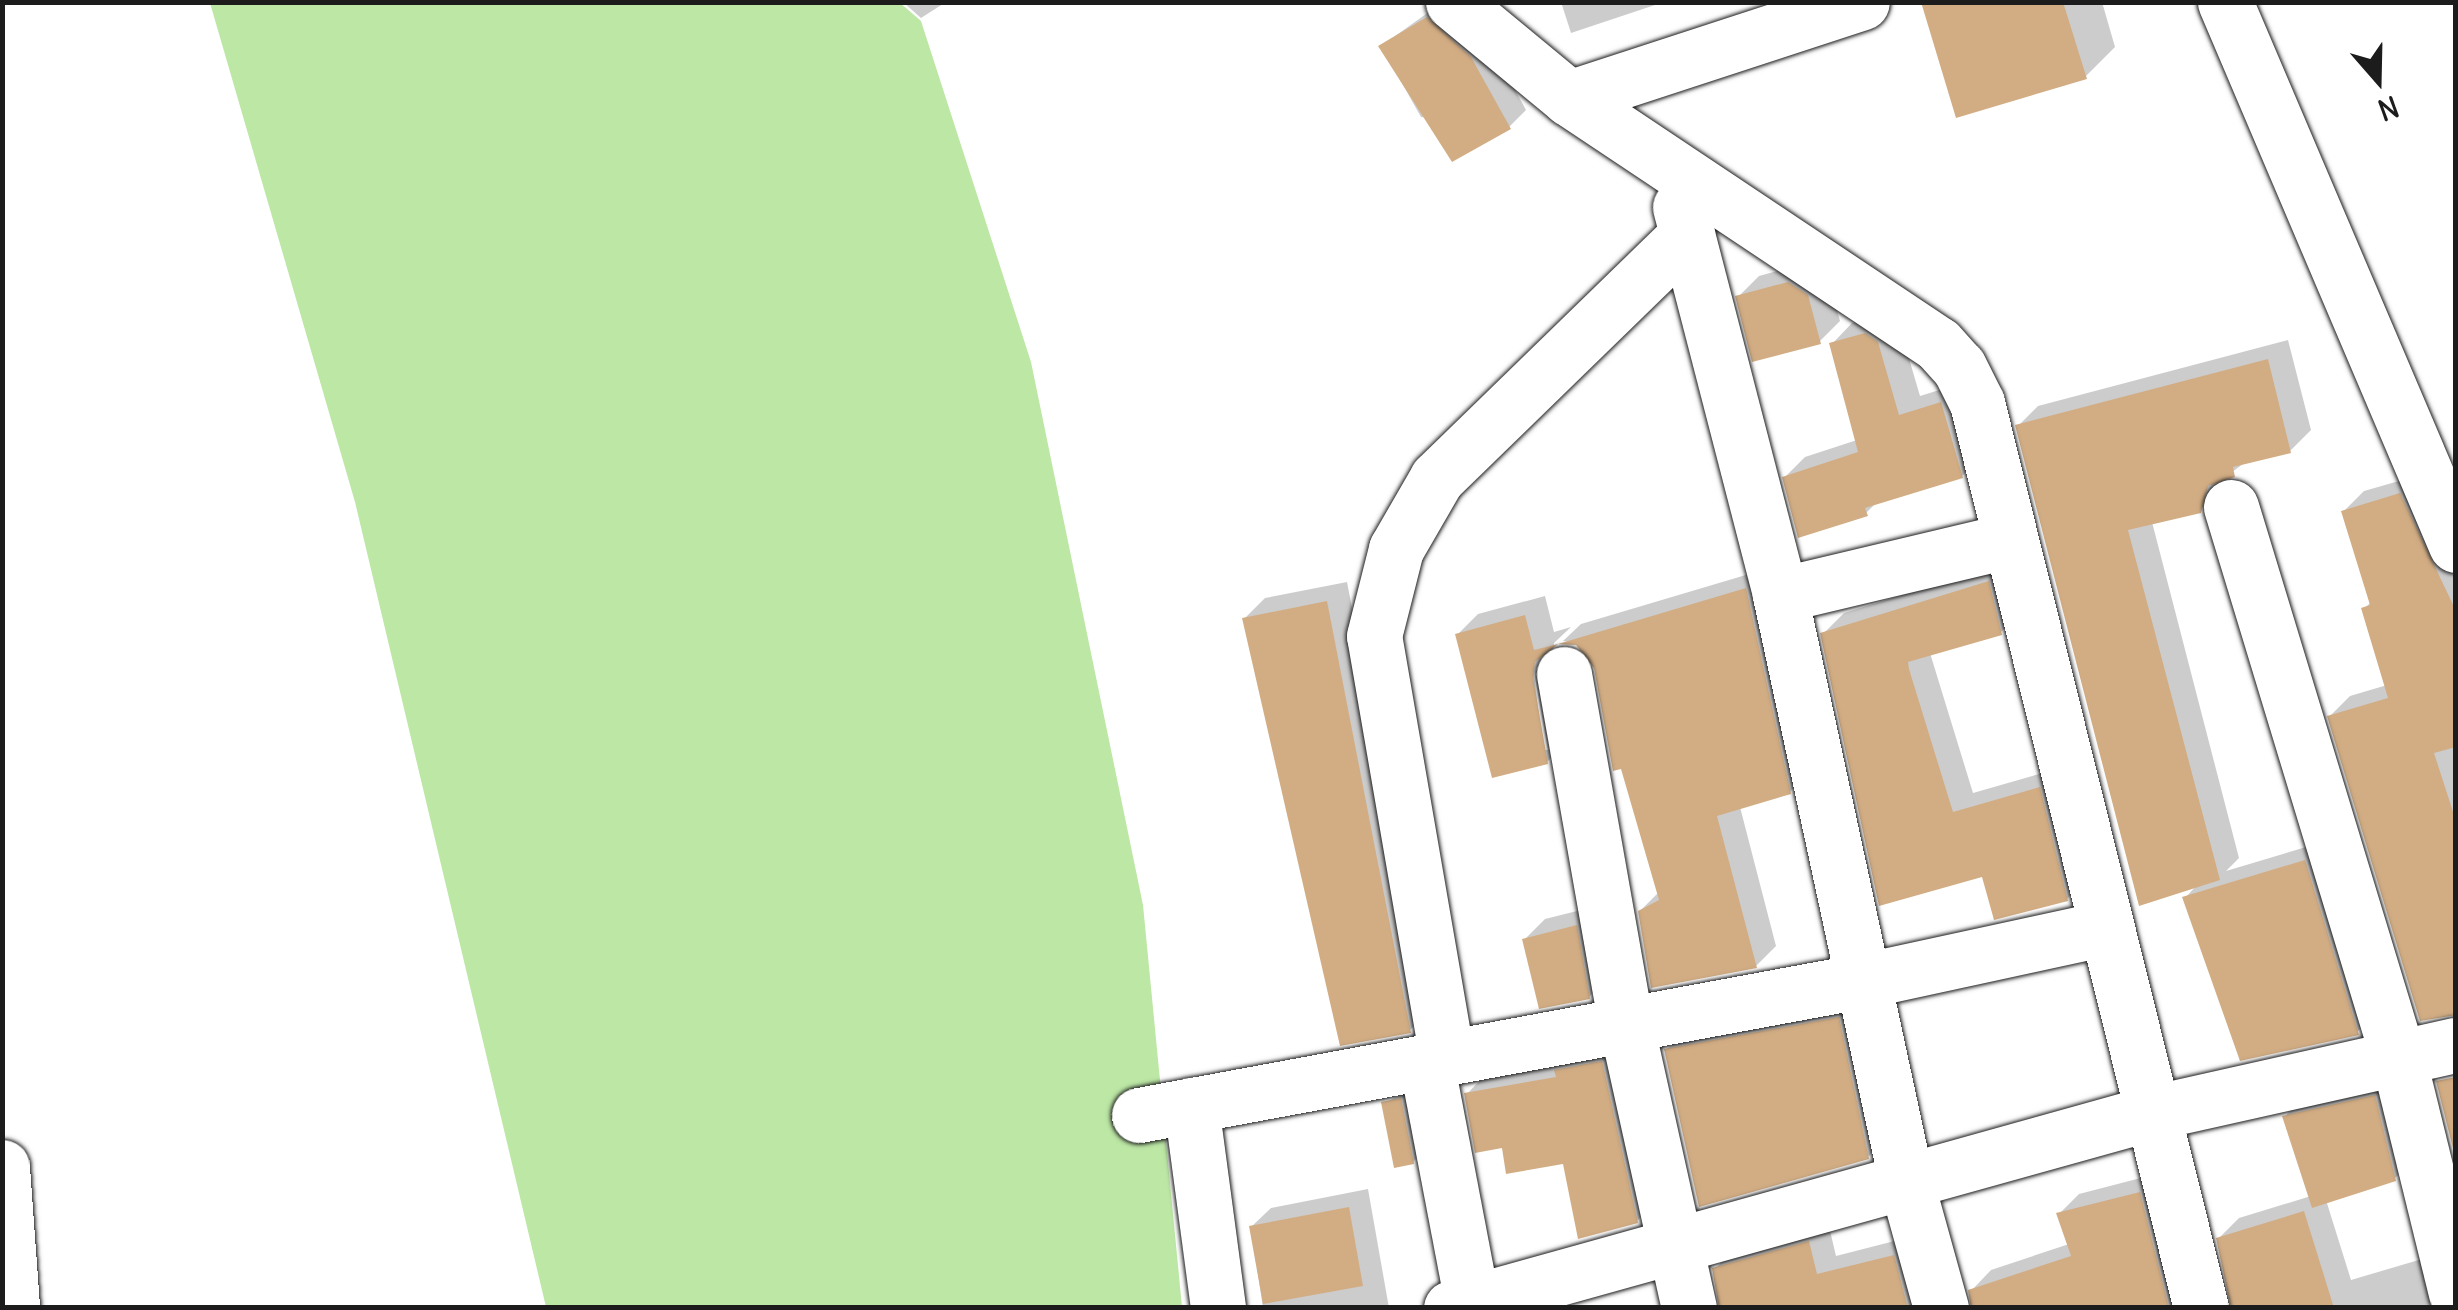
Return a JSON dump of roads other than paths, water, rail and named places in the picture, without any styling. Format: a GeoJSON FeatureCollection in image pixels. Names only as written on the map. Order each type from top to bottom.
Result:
{"type":"FeatureCollection","features":[{"type":"Feature","properties":{"kind":"street"},"geometry":{"type":"LineString","coordinates":[[1453,2],[1569,98],[1938,344],[1959,366],[1977,403],[2200,1308]]}},
{"type":"Feature","properties":{"kind":"street"},"geometry":{"type":"LineString","coordinates":[[1569,98],[1862,2]]}},
{"type":"Feature","properties":{"kind":"street"},"geometry":{"type":"LineString","coordinates":[[2225,2],[2456,545]]}},
{"type":"Feature","properties":{"kind":"street"},"geometry":{"type":"LineString","coordinates":[[1669,165],[1780,595],[1866,980],[1907,1185],[1941,1308]]}},
{"type":"Feature","properties":{"kind":"street"},"geometry":{"type":"LineString","coordinates":[[1687,235],[1437,478],[1396,548],[1374,636],[1437,1059],[1465,1306],[2151,1114],[2456,1045]]}},
{"type":"Feature","properties":{"kind":"street"},"geometry":{"type":"LineString","coordinates":[[2230,507],[2398,1058],[2456,1293]]}},
{"type":"Feature","properties":{"kind":"street"},"geometry":{"type":"LineString","coordinates":[[1780,595],[2010,540]]}},
{"type":"Feature","properties":{"kind":"street"},"geometry":{"type":"LineString","coordinates":[[1564,674],[1626,1024],[1672,1249],[1689,1308]]}},
{"type":"Feature","properties":{"kind":"street"},"geometry":{"type":"LineString","coordinates":[[1218,1308],[1165,1110],[1866,980],[2106,928]]}},
{"type":"Feature","properties":{"kind":"street"},"geometry":{"type":"LineString","coordinates":[[2,1167],[12,1308]]}}]}
